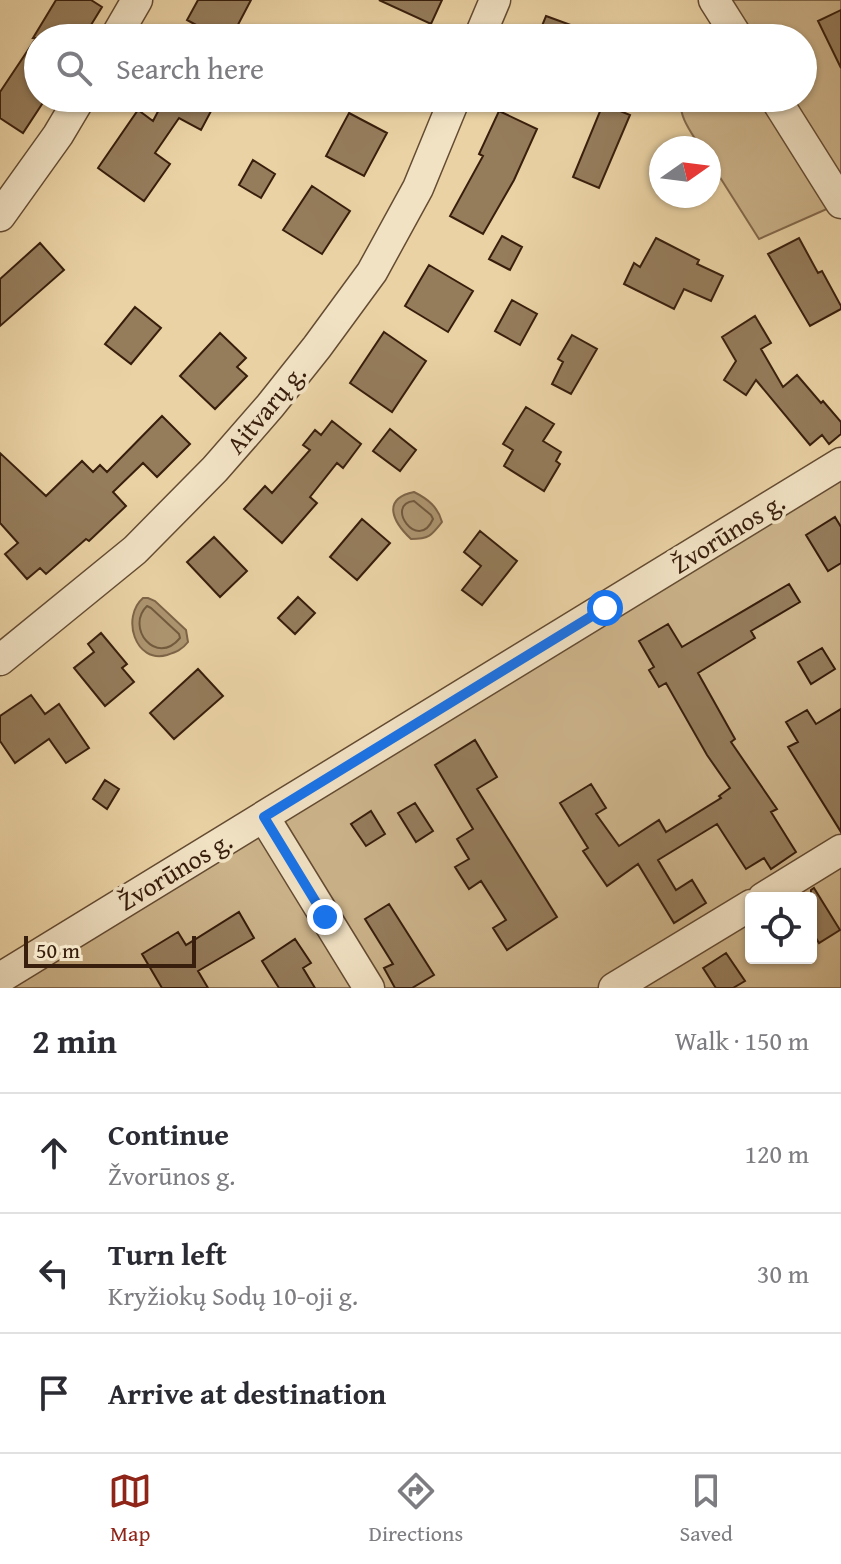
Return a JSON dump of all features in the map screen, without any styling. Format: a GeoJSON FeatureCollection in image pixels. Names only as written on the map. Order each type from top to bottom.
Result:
{"type":"FeatureCollection","features":[{"type":"Feature","properties":{"kind":"street"},"geometry":{"type":"LineString","coordinates":[[123,24],[137,0]]}},
{"type":"Feature","properties":{"kind":"street"},"geometry":{"type":"LineString","coordinates":[[485,24],[495,0]]}},
{"type":"Feature","properties":{"kind":"street"},"geometry":{"type":"LineString","coordinates":[[714,0],[729,24]]}},
{"type":"Feature","properties":{"kind":"street"},"geometry":{"type":"LineString","coordinates":[[0,216],[72,112]]}},
{"type":"Feature","properties":{"kind":"street","name":"Aitvarų g."},"geometry":{"type":"LineString","coordinates":[[0,660],[135,550],[215,469],[270,406],[372,272],[418,188],[449,112]]}},
{"type":"Feature","properties":{"kind":"street"},"geometry":{"type":"LineString","coordinates":[[784,112],[841,203]]}},
{"type":"Feature","properties":{"kind":"street","name":"Žvorūnos g."},"geometry":{"type":"LineString","coordinates":[[0,978],[841,463]]}},
{"type":"Feature","properties":{"kind":"street"},"geometry":{"type":"LineString","coordinates":[[264,817],[369,988]]}},
{"type":"Feature","properties":{"kind":"street"},"geometry":{"type":"LineString","coordinates":[[773,892],[841,850]]}},
{"type":"Feature","properties":{"kind":"street"},"geometry":{"type":"LineString","coordinates":[[614,988],[745,909]]}},
{"type":"Feature","properties":{"kind":"shaded area"},"geometry":{"type":"Polygon","coordinates":[[[729,0],[841,0],[841,181],[799,112],[817,112],[817,24],[744,24],[729,0]]]}},
{"type":"Feature","properties":{"kind":"shaded area"},"geometry":{"type":"Polygon","coordinates":[[[682,112],[767,112],[829,208],[759,239],[721,179],[721,136],[694,136],[682,112]]]}},
{"type":"Feature","properties":{"kind":"shaded area"},"geometry":{"type":"Polygon","coordinates":[[[841,452],[841,988],[0,988],[841,452]]]}},
{"type":"Feature","properties":{"kind":"water"},"geometry":{"type":"Polygon","coordinates":[[[414,492],[432,504],[442,522],[429,536],[411,539],[393,512],[397,500],[414,492]]]}},
{"type":"Feature","properties":{"kind":"water"},"geometry":{"type":"Polygon","coordinates":[[[143,598],[155,601],[186,630],[188,642],[176,652],[156,656],[140,646],[132,627],[136,606],[143,598]]]}},
{"type":"Feature","properties":{"kind":"building"},"geometry":{"type":"Polygon","coordinates":[[[56,0],[91,0],[102,7],[92,24],[41,24],[56,0]]]}},
{"type":"Feature","properties":{"kind":"building"},"geometry":{"type":"Polygon","coordinates":[[[198,0],[251,0],[238,24],[194,24],[187,20],[198,0]]]}},
{"type":"Feature","properties":{"kind":"building"},"geometry":{"type":"Polygon","coordinates":[[[379,0],[442,0],[431,24],[379,0]]]}},
{"type":"Feature","properties":{"kind":"building"},"geometry":{"type":"Polygon","coordinates":[[[841,10],[841,68],[818,21],[841,10]]]}},
{"type":"Feature","properties":{"kind":"building"},"geometry":{"type":"Polygon","coordinates":[[[546,16],[568,24],[543,24],[546,16]]]}},
{"type":"Feature","properties":{"kind":"building"},"geometry":{"type":"Polygon","coordinates":[[[24,56],[24,112],[37,112],[23,133],[0,118],[0,92],[24,56]]]}},
{"type":"Feature","properties":{"kind":"building"},"geometry":{"type":"Polygon","coordinates":[[[137,112],[153,121],[158,112],[211,112],[201,130],[179,118],[155,153],[170,164],[144,201],[98,168],[137,112]]]}},
{"type":"Feature","properties":{"kind":"building"},"geometry":{"type":"Polygon","coordinates":[[[499,112],[537,129],[514,180],[483,234],[450,216],[483,156],[479,154],[499,112]]]}},
{"type":"Feature","properties":{"kind":"building"},"geometry":{"type":"Polygon","coordinates":[[[600,112],[630,115],[599,188],[573,177],[600,112]]]}},
{"type":"Feature","properties":{"kind":"building"},"geometry":{"type":"Polygon","coordinates":[[[349,113],[387,133],[364,176],[326,156],[349,113]]]}},
{"type":"Feature","properties":{"kind":"building"},"geometry":{"type":"Polygon","coordinates":[[[253,160],[275,174],[261,198],[239,185],[253,160]]]}},
{"type":"Feature","properties":{"kind":"building"},"geometry":{"type":"Polygon","coordinates":[[[312,186],[350,211],[322,254],[283,230],[312,186]]]}},
{"type":"Feature","properties":{"kind":"building"},"geometry":{"type":"Polygon","coordinates":[[[502,236],[522,247],[510,270],[489,259],[502,236]]]}},
{"type":"Feature","properties":{"kind":"building"},"geometry":{"type":"Polygon","coordinates":[[[656,238],[723,276],[711,301],[684,289],[674,309],[624,284],[634,263],[640,267],[656,238]]]}},
{"type":"Feature","properties":{"kind":"building"},"geometry":{"type":"Polygon","coordinates":[[[799,238],[841,306],[841,309],[810,326],[768,254],[799,238]]]}},
{"type":"Feature","properties":{"kind":"building"},"geometry":{"type":"Polygon","coordinates":[[[40,243],[64,270],[0,326],[0,279],[40,243]]]}},
{"type":"Feature","properties":{"kind":"building"},"geometry":{"type":"Polygon","coordinates":[[[429,265],[473,291],[448,332],[405,306],[429,265]]]}},
{"type":"Feature","properties":{"kind":"building"},"geometry":{"type":"Polygon","coordinates":[[[512,300],[537,314],[520,345],[495,331],[512,300]]]}},
{"type":"Feature","properties":{"kind":"building"},"geometry":{"type":"Polygon","coordinates":[[[135,307],[161,328],[131,364],[105,344],[135,307]]]}},
{"type":"Feature","properties":{"kind":"building"},"geometry":{"type":"Polygon","coordinates":[[[755,316],[771,343],[761,349],[783,387],[797,375],[841,422],[841,434],[829,444],[822,435],[810,445],[756,380],[746,395],[724,380],[736,361],[722,337],[755,316]]]}},
{"type":"Feature","properties":{"kind":"building"},"geometry":{"type":"Polygon","coordinates":[[[384,332],[426,361],[392,412],[350,383],[384,332]]]}},
{"type":"Feature","properties":{"kind":"building"},"geometry":{"type":"Polygon","coordinates":[[[220,333],[246,358],[237,367],[247,376],[215,409],[180,376],[220,333]]]}},
{"type":"Feature","properties":{"kind":"building"},"geometry":{"type":"Polygon","coordinates":[[[572,335],[597,349],[571,394],[552,384],[563,362],[558,359],[572,335]]]}},
{"type":"Feature","properties":{"kind":"building"},"geometry":{"type":"Polygon","coordinates":[[[526,407],[554,424],[543,441],[561,452],[556,461],[560,464],[544,491],[504,466],[513,450],[503,444],[526,407]]]}},
{"type":"Feature","properties":{"kind":"building"},"geometry":{"type":"Polygon","coordinates":[[[162,416],[190,444],[157,477],[143,463],[113,492],[126,506],[89,541],[86,539],[46,574],[40,568],[27,579],[5,554],[18,543],[0,523],[0,453],[46,496],[82,461],[93,472],[100,465],[107,472],[162,416]]]}},
{"type":"Feature","properties":{"kind":"building"},"geometry":{"type":"Polygon","coordinates":[[[332,421],[361,444],[343,468],[337,463],[310,497],[317,503],[282,543],[244,509],[265,486],[272,493],[310,450],[303,445],[315,430],[321,435],[332,421]]]}},
{"type":"Feature","properties":{"kind":"building"},"geometry":{"type":"Polygon","coordinates":[[[390,429],[416,450],[400,471],[373,451],[390,429]]]}},
{"type":"Feature","properties":{"kind":"building"},"geometry":{"type":"Polygon","coordinates":[[[835,517],[841,527],[841,563],[828,571],[806,535],[835,517]]]}},
{"type":"Feature","properties":{"kind":"building"},"geometry":{"type":"Polygon","coordinates":[[[362,519],[390,543],[357,580],[330,557],[362,519]]]}},
{"type":"Feature","properties":{"kind":"building"},"geometry":{"type":"Polygon","coordinates":[[[480,531],[517,561],[482,605],[462,590],[481,566],[464,552],[480,531]]]}},
{"type":"Feature","properties":{"kind":"building"},"geometry":{"type":"Polygon","coordinates":[[[214,537],[247,571],[220,597],[187,562],[214,537]]]}},
{"type":"Feature","properties":{"kind":"building"},"geometry":{"type":"Polygon","coordinates":[[[789,584],[800,602],[751,631],[755,638],[698,673],[735,739],[731,742],[777,809],[771,812],[796,852],[771,869],[764,858],[746,869],[717,824],[658,860],[676,890],[692,880],[706,903],[674,923],[638,864],[607,886],[583,851],[588,848],[560,803],[591,784],[606,808],[596,814],[619,846],[659,820],[666,832],[721,798],[719,796],[730,788],[707,755],[666,683],[659,687],[649,670],[654,667],[639,641],[668,624],[682,647],[789,584]]]}},
{"type":"Feature","properties":{"kind":"building"},"geometry":{"type":"Polygon","coordinates":[[[298,597],[315,613],[295,634],[278,618],[298,597]]]}},
{"type":"Feature","properties":{"kind":"building"},"geometry":{"type":"Polygon","coordinates":[[[101,633],[127,664],[122,668],[134,682],[105,706],[74,668],[94,652],[88,644],[101,633]]]}},
{"type":"Feature","properties":{"kind":"building"},"geometry":{"type":"Polygon","coordinates":[[[822,648],[835,669],[811,684],[798,662],[822,648]]]}},
{"type":"Feature","properties":{"kind":"building"},"geometry":{"type":"Polygon","coordinates":[[[198,669],[223,696],[174,739],[150,713],[198,669]]]}},
{"type":"Feature","properties":{"kind":"building"},"geometry":{"type":"Polygon","coordinates":[[[31,695],[45,714],[59,704],[89,748],[66,763],[49,739],[15,763],[0,741],[0,716],[31,695]]]}},
{"type":"Feature","properties":{"kind":"building"},"geometry":{"type":"Polygon","coordinates":[[[841,709],[841,832],[788,747],[798,742],[786,722],[807,710],[816,724],[841,709]]]}},
{"type":"Feature","properties":{"kind":"building"},"geometry":{"type":"Polygon","coordinates":[[[475,740],[497,777],[477,789],[557,917],[507,950],[493,928],[506,920],[481,881],[469,889],[455,867],[469,859],[457,839],[473,829],[435,765],[475,740]]]}},
{"type":"Feature","properties":{"kind":"building"},"geometry":{"type":"Polygon","coordinates":[[[105,780],[119,789],[107,809],[93,799],[105,780]]]}},
{"type":"Feature","properties":{"kind":"building"},"geometry":{"type":"Polygon","coordinates":[[[415,803],[433,831],[416,842],[398,813],[415,803]]]}},
{"type":"Feature","properties":{"kind":"building"},"geometry":{"type":"Polygon","coordinates":[[[371,811],[385,834],[366,846],[351,824],[371,811]]]}},
{"type":"Feature","properties":{"kind":"building"},"geometry":{"type":"Polygon","coordinates":[[[817,893],[840,930],[819,943],[817,940],[817,893]]]}},
{"type":"Feature","properties":{"kind":"building"},"geometry":{"type":"Polygon","coordinates":[[[389,904],[434,975],[412,988],[395,988],[384,968],[393,964],[365,919],[389,904]]]}},
{"type":"Feature","properties":{"kind":"building"},"geometry":{"type":"Polygon","coordinates":[[[239,912],[254,938],[198,971],[208,988],[162,988],[142,954],[178,932],[186,945],[239,912]]]}},
{"type":"Feature","properties":{"kind":"building"},"geometry":{"type":"Polygon","coordinates":[[[295,939],[311,963],[303,968],[315,988],[279,988],[262,961],[295,939]]]}},
{"type":"Feature","properties":{"kind":"building"},"geometry":{"type":"Polygon","coordinates":[[[726,953],[745,981],[733,988],[716,988],[703,968],[726,953]]]}},
{"type":"Feature","properties":{"kind":"route"},"geometry":{"type":"LineString","coordinates":[[325,917],[264,817],[605,608]]}}]}
